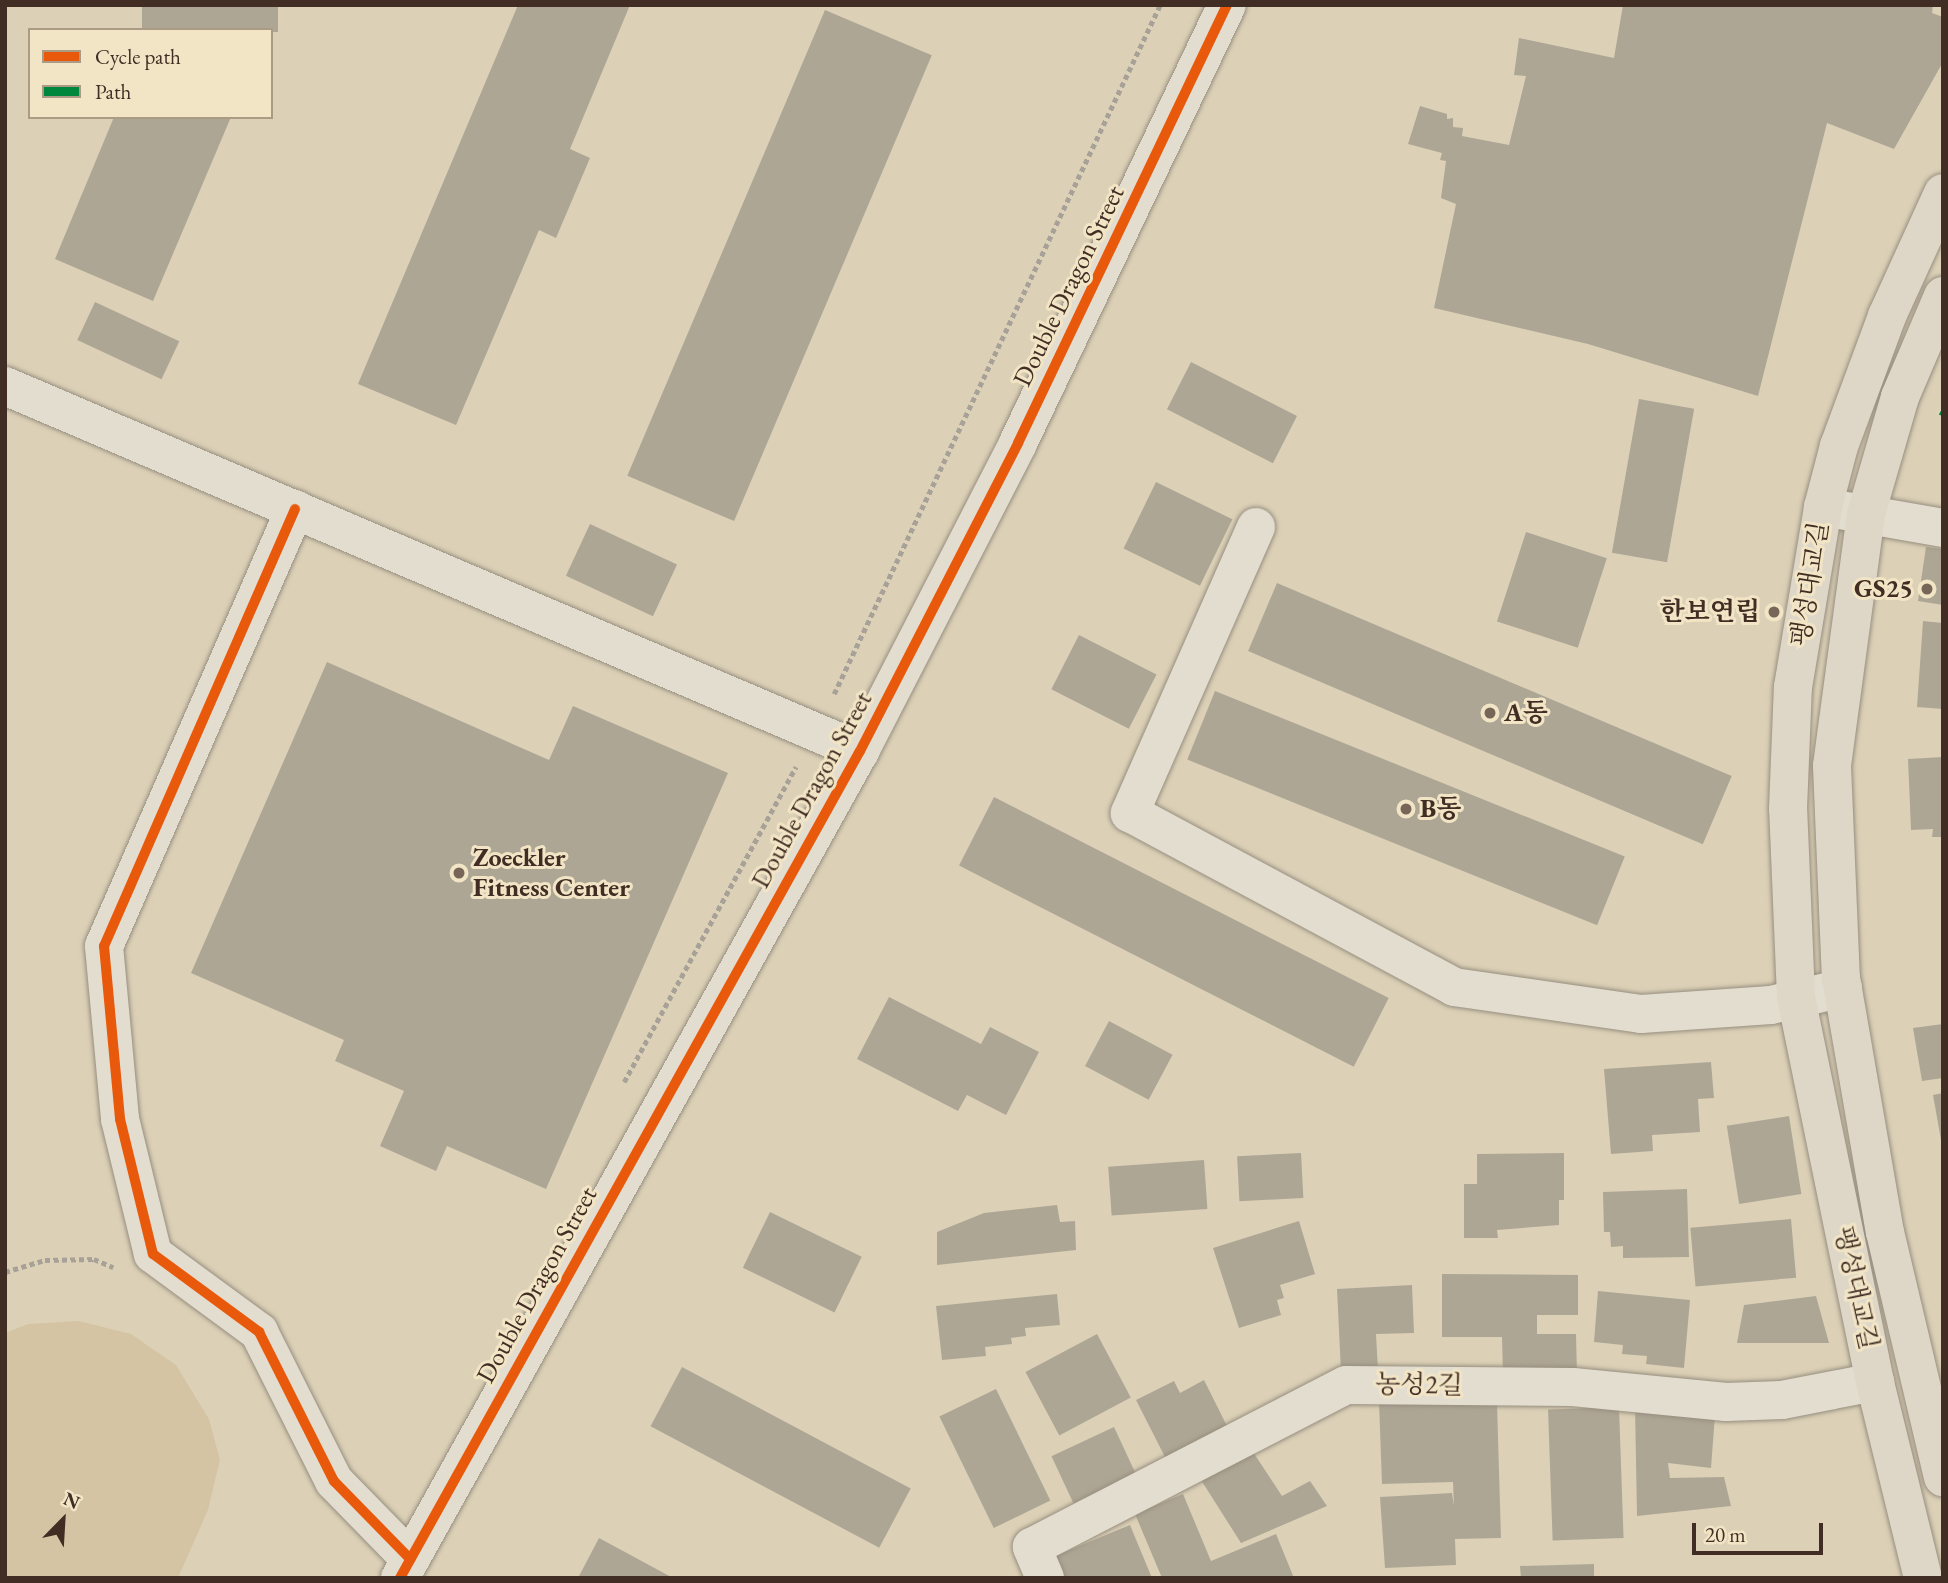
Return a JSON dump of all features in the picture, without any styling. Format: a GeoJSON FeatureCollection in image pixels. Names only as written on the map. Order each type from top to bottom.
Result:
{"type":"FeatureCollection","features":[{"type":"Feature","properties":{"kind":"main road","name":"팽성대교길"},"geometry":{"type":"LineString","coordinates":[[1923,1578],[1875,1382],[1796,997],[1788,809],[1793,687],[1823,508],[1839,446],[1887,316],[1943,193]]}},
{"type":"Feature","properties":{"kind":"main road"},"geometry":{"type":"LineString","coordinates":[[1940,1462],[1885,1232],[1843,988],[1832,766],[1866,514],[1900,397],[1943,296]]}},
{"type":"Feature","properties":{"kind":"street","name":"Double Dragon Street"},"geometry":{"type":"LineString","coordinates":[[405,1569],[860,751],[1024,430],[1227,5]]}},
{"type":"Feature","properties":{"kind":"street"},"geometry":{"type":"LineString","coordinates":[[5,386],[860,751]]}},
{"type":"Feature","properties":{"kind":"street"},"geometry":{"type":"LineString","coordinates":[[1823,508],[1943,528]]}},
{"type":"Feature","properties":{"kind":"street"},"geometry":{"type":"LineString","coordinates":[[295,509],[104,946],[120,1119],[153,1254],[260,1332],[334,1481],[405,1569]]}},
{"type":"Feature","properties":{"kind":"street"},"geometry":{"type":"LineString","coordinates":[[1256,527],[1130,813],[1454,987],[1641,1014],[1772,1004],[1843,988]]}},
{"type":"Feature","properties":{"kind":"street","name":"농성2길"},"geometry":{"type":"LineString","coordinates":[[1045,1578],[1032,1547],[1346,1385],[1573,1387],[1726,1402],[1782,1400],[1875,1382]]}},
{"type":"Feature","properties":{"kind":"street"},"geometry":{"type":"LineString","coordinates":[[1895,1462],[1940,1462]]}},
{"type":"Feature","properties":{"kind":"path"},"geometry":{"type":"LineString","coordinates":[[619,1090],[816,732],[1160,5]]}},
{"type":"Feature","properties":{"kind":"path"},"geometry":{"type":"LineString","coordinates":[[5,1272],[45,1260],[94,1259],[117,1269]]}},
{"type":"Feature","properties":{"kind":"shaded area"},"geometry":{"type":"Polygon","coordinates":[[[79,1321],[131,1334],[176,1365],[209,1419],[220,1460],[208,1510],[178,1578],[5,1578],[5,1333],[28,1324],[79,1321]]]}},
{"type":"Feature","properties":{"kind":"building"},"geometry":{"type":"Polygon","coordinates":[[[142,5],[278,5],[278,32],[273,32],[273,28],[142,28],[142,5]]]}},
{"type":"Feature","properties":{"kind":"building"},"geometry":{"type":"Polygon","coordinates":[[[518,5],[630,5],[570,149],[590,158],[556,238],[539,230],[456,425],[358,384],[518,5]]]}},
{"type":"Feature","properties":{"kind":"building"},"geometry":{"type":"Polygon","coordinates":[[[1623,5],[1933,5],[1932,13],[1943,17],[1943,62],[1894,149],[1827,123],[1758,396],[1588,344],[1434,308],[1456,204],[1441,198],[1446,161],[1440,160],[1442,153],[1408,144],[1420,106],[1447,114],[1447,119],[1453,118],[1453,127],[1463,128],[1462,136],[1509,145],[1526,76],[1514,75],[1519,38],[1614,58],[1623,5]]]}},
{"type":"Feature","properties":{"kind":"building"},"geometry":{"type":"Polygon","coordinates":[[[825,10],[932,55],[734,521],[627,476],[825,10]]]}},
{"type":"Feature","properties":{"kind":"building"},"geometry":{"type":"Polygon","coordinates":[[[113,119],[230,119],[153,301],[55,259],[113,119]]]}},
{"type":"Feature","properties":{"kind":"building"},"geometry":{"type":"Polygon","coordinates":[[[95,302],[179,341],[162,379],[77,340],[95,302]]]}},
{"type":"Feature","properties":{"kind":"building"},"geometry":{"type":"Polygon","coordinates":[[[1191,362],[1297,416],[1273,463],[1167,409],[1191,362]]]}},
{"type":"Feature","properties":{"kind":"building"},"geometry":{"type":"Polygon","coordinates":[[[1639,399],[1694,409],[1667,562],[1612,553],[1639,399]]]}},
{"type":"Feature","properties":{"kind":"building"},"geometry":{"type":"Polygon","coordinates":[[[1156,482],[1232,519],[1200,586],[1124,549],[1156,482]]]}},
{"type":"Feature","properties":{"kind":"building"},"geometry":{"type":"Polygon","coordinates":[[[590,524],[677,565],[653,616],[566,576],[590,524]]]}},
{"type":"Feature","properties":{"kind":"building"},"geometry":{"type":"Polygon","coordinates":[[[1526,532],[1607,558],[1578,648],[1497,621],[1526,532]]]}},
{"type":"Feature","properties":{"kind":"building"},"geometry":{"type":"Polygon","coordinates":[[[1926,547],[1943,549],[1943,605],[1918,601],[1926,547]]]}},
{"type":"Feature","properties":{"kind":"building","name":"A동"},"geometry":{"type":"Polygon","coordinates":[[[1277,583],[1732,776],[1703,844],[1248,651],[1277,583]]]}},
{"type":"Feature","properties":{"kind":"building"},"geometry":{"type":"Polygon","coordinates":[[[1923,621],[1943,623],[1943,709],[1917,707],[1923,621]]]}},
{"type":"Feature","properties":{"kind":"building"},"geometry":{"type":"Polygon","coordinates":[[[1079,635],[1157,674],[1129,729],[1051,689],[1079,635]]]}},
{"type":"Feature","properties":{"kind":"building","name":"Zoeckler Fitness Center"},"geometry":{"type":"Polygon","coordinates":[[[327,662],[549,760],[573,706],[728,773],[546,1189],[447,1146],[436,1171],[380,1146],[404,1091],[335,1061],[344,1040],[191,973],[327,662]]]}},
{"type":"Feature","properties":{"kind":"building","name":"B동"},"geometry":{"type":"Polygon","coordinates":[[[1215,691],[1625,857],[1597,925],[1187,760],[1215,691]]]}},
{"type":"Feature","properties":{"kind":"building"},"geometry":{"type":"Polygon","coordinates":[[[1943,757],[1943,837],[1932,837],[1933,829],[1911,830],[1908,759],[1943,757]]]}},
{"type":"Feature","properties":{"kind":"building"},"geometry":{"type":"Polygon","coordinates":[[[994,797],[1389,998],[1354,1067],[959,866],[994,797]]]}},
{"type":"Feature","properties":{"kind":"building"},"geometry":{"type":"Polygon","coordinates":[[[889,997],[981,1044],[990,1027],[1039,1052],[1006,1115],[967,1095],[958,1111],[857,1059],[889,997]]]}},
{"type":"Feature","properties":{"kind":"building"},"geometry":{"type":"Polygon","coordinates":[[[1109,1021],[1173,1055],[1149,1100],[1085,1066],[1109,1021]]]}},
{"type":"Feature","properties":{"kind":"building"},"geometry":{"type":"Polygon","coordinates":[[[1943,1024],[1943,1078],[1922,1081],[1913,1028],[1943,1024]]]}},
{"type":"Feature","properties":{"kind":"building"},"geometry":{"type":"Polygon","coordinates":[[[1711,1062],[1714,1098],[1698,1099],[1700,1132],[1652,1135],[1653,1151],[1611,1154],[1604,1069],[1711,1062]]]}},
{"type":"Feature","properties":{"kind":"building"},"geometry":{"type":"Polygon","coordinates":[[[1943,1093],[1943,1140],[1941,1140],[1933,1095],[1943,1093]]]}},
{"type":"Feature","properties":{"kind":"building"},"geometry":{"type":"Polygon","coordinates":[[[1789,1116],[1801,1194],[1739,1204],[1727,1126],[1789,1116]]]}},
{"type":"Feature","properties":{"kind":"building"},"geometry":{"type":"Polygon","coordinates":[[[1301,1153],[1303,1198],[1239,1201],[1237,1156],[1301,1153]]]}},
{"type":"Feature","properties":{"kind":"building"},"geometry":{"type":"Polygon","coordinates":[[[1564,1153],[1564,1200],[1559,1200],[1559,1225],[1497,1230],[1498,1238],[1464,1238],[1464,1184],[1477,1184],[1477,1154],[1564,1153]]]}},
{"type":"Feature","properties":{"kind":"building"},"geometry":{"type":"Polygon","coordinates":[[[1204,1160],[1207,1209],[1112,1216],[1108,1167],[1204,1160]]]}},
{"type":"Feature","properties":{"kind":"building"},"geometry":{"type":"Polygon","coordinates":[[[1687,1189],[1689,1257],[1623,1258],[1623,1246],[1611,1247],[1610,1232],[1604,1232],[1603,1192],[1687,1189]]]}},
{"type":"Feature","properties":{"kind":"building"},"geometry":{"type":"Polygon","coordinates":[[[1057,1205],[1060,1222],[1075,1221],[1076,1250],[937,1265],[937,1232],[984,1213],[1057,1205]]]}},
{"type":"Feature","properties":{"kind":"building"},"geometry":{"type":"Polygon","coordinates":[[[770,1212],[862,1257],[834,1312],[743,1268],[770,1212]]]}},
{"type":"Feature","properties":{"kind":"building"},"geometry":{"type":"Polygon","coordinates":[[[1791,1219],[1796,1278],[1696,1287],[1690,1228],[1791,1219]]]}},
{"type":"Feature","properties":{"kind":"building"},"geometry":{"type":"Polygon","coordinates":[[[1299,1221],[1315,1274],[1280,1285],[1284,1298],[1277,1300],[1281,1315],[1239,1328],[1213,1248],[1299,1221]]]}},
{"type":"Feature","properties":{"kind":"building"},"geometry":{"type":"Polygon","coordinates":[[[1442,1274],[1578,1275],[1578,1315],[1537,1315],[1537,1334],[1576,1334],[1577,1376],[1503,1376],[1502,1337],[1442,1337],[1442,1274]]]}},
{"type":"Feature","properties":{"kind":"building"},"geometry":{"type":"Polygon","coordinates":[[[1412,1285],[1414,1333],[1376,1334],[1378,1370],[1341,1372],[1337,1289],[1412,1285]]]}},
{"type":"Feature","properties":{"kind":"building"},"geometry":{"type":"Polygon","coordinates":[[[1598,1291],[1690,1300],[1684,1368],[1646,1364],[1647,1356],[1622,1354],[1623,1345],[1594,1342],[1598,1291]]]}},
{"type":"Feature","properties":{"kind":"building"},"geometry":{"type":"Polygon","coordinates":[[[1057,1294],[1060,1325],[1025,1328],[1026,1336],[1011,1338],[1012,1344],[985,1347],[986,1356],[942,1360],[936,1306],[1057,1294]]]}},
{"type":"Feature","properties":{"kind":"building"},"geometry":{"type":"Polygon","coordinates":[[[1816,1296],[1829,1343],[1737,1343],[1744,1305],[1816,1296]]]}},
{"type":"Feature","properties":{"kind":"building"},"geometry":{"type":"Polygon","coordinates":[[[1097,1334],[1131,1398],[1059,1436],[1025,1372],[1097,1334]]]}},
{"type":"Feature","properties":{"kind":"building"},"geometry":{"type":"Polygon","coordinates":[[[682,1367],[911,1489],[879,1548],[651,1426],[682,1367]]]}},
{"type":"Feature","properties":{"kind":"building"},"geometry":{"type":"Polygon","coordinates":[[[1204,1380],[1228,1428],[1166,1459],[1136,1400],[1174,1381],[1180,1393],[1204,1380]]]}},
{"type":"Feature","properties":{"kind":"building"},"geometry":{"type":"Polygon","coordinates":[[[996,1389],[1050,1500],[994,1528],[939,1417],[996,1389]]]}},
{"type":"Feature","properties":{"kind":"building"},"geometry":{"type":"Polygon","coordinates":[[[1379,1402],[1497,1403],[1501,1538],[1455,1539],[1456,1565],[1385,1568],[1380,1497],[1452,1493],[1454,1506],[1453,1482],[1382,1484],[1379,1402]]]}},
{"type":"Feature","properties":{"kind":"building"},"geometry":{"type":"Polygon","coordinates":[[[1619,1407],[1624,1538],[1553,1540],[1548,1409],[1619,1407]]]}},
{"type":"Feature","properties":{"kind":"building"},"geometry":{"type":"Polygon","coordinates":[[[1635,1407],[1715,1415],[1711,1468],[1668,1463],[1670,1478],[1724,1477],[1731,1506],[1637,1516],[1635,1407]]]}},
{"type":"Feature","properties":{"kind":"building"},"geometry":{"type":"Polygon","coordinates":[[[1114,1427],[1136,1474],[1073,1503],[1051,1456],[1114,1427]]]}},
{"type":"Feature","properties":{"kind":"building"},"geometry":{"type":"Polygon","coordinates":[[[1253,1452],[1282,1496],[1310,1481],[1327,1506],[1241,1543],[1201,1480],[1253,1452]]]}},
{"type":"Feature","properties":{"kind":"building"},"geometry":{"type":"Polygon","coordinates":[[[1183,1494],[1211,1561],[1276,1534],[1294,1578],[1162,1578],[1135,1514],[1183,1494]]]}},
{"type":"Feature","properties":{"kind":"building"},"geometry":{"type":"Polygon","coordinates":[[[1130,1525],[1152,1578],[1064,1578],[1055,1556],[1130,1525]]]}},
{"type":"Feature","properties":{"kind":"building"},"geometry":{"type":"Polygon","coordinates":[[[599,1538],[673,1578],[578,1578],[599,1538]]]}},
{"type":"Feature","properties":{"kind":"building"},"geometry":{"type":"Polygon","coordinates":[[[1594,1564],[1594,1578],[1521,1578],[1520,1566],[1594,1564]]]}},
{"type":"Feature","properties":{"kind":"cycle path"},"geometry":{"type":"LineString","coordinates":[[400,1578],[860,751],[1018,443],[1227,5]]}},
{"type":"Feature","properties":{"kind":"cycle path"},"geometry":{"type":"LineString","coordinates":[[295,509],[104,946],[120,1119],[153,1254],[259,1332],[334,1481],[410,1559]]}},
{"type":"Feature","properties":{"kind":"place","name":"GS25"},"geometry":{"type":"Point","coordinates":[1927,589]}},
{"type":"Feature","properties":{"kind":"place","name":"한보연립"},"geometry":{"type":"Point","coordinates":[1774,612]}},
{"type":"Feature","properties":{"kind":"place","name":"A동"},"geometry":{"type":"Point","coordinates":[1490,713]}},
{"type":"Feature","properties":{"kind":"place","name":"B동"},"geometry":{"type":"Point","coordinates":[1406,809]}},
{"type":"Feature","properties":{"kind":"place","name":"Zoeckler Fitness Center"},"geometry":{"type":"Point","coordinates":[459,873]}}]}
